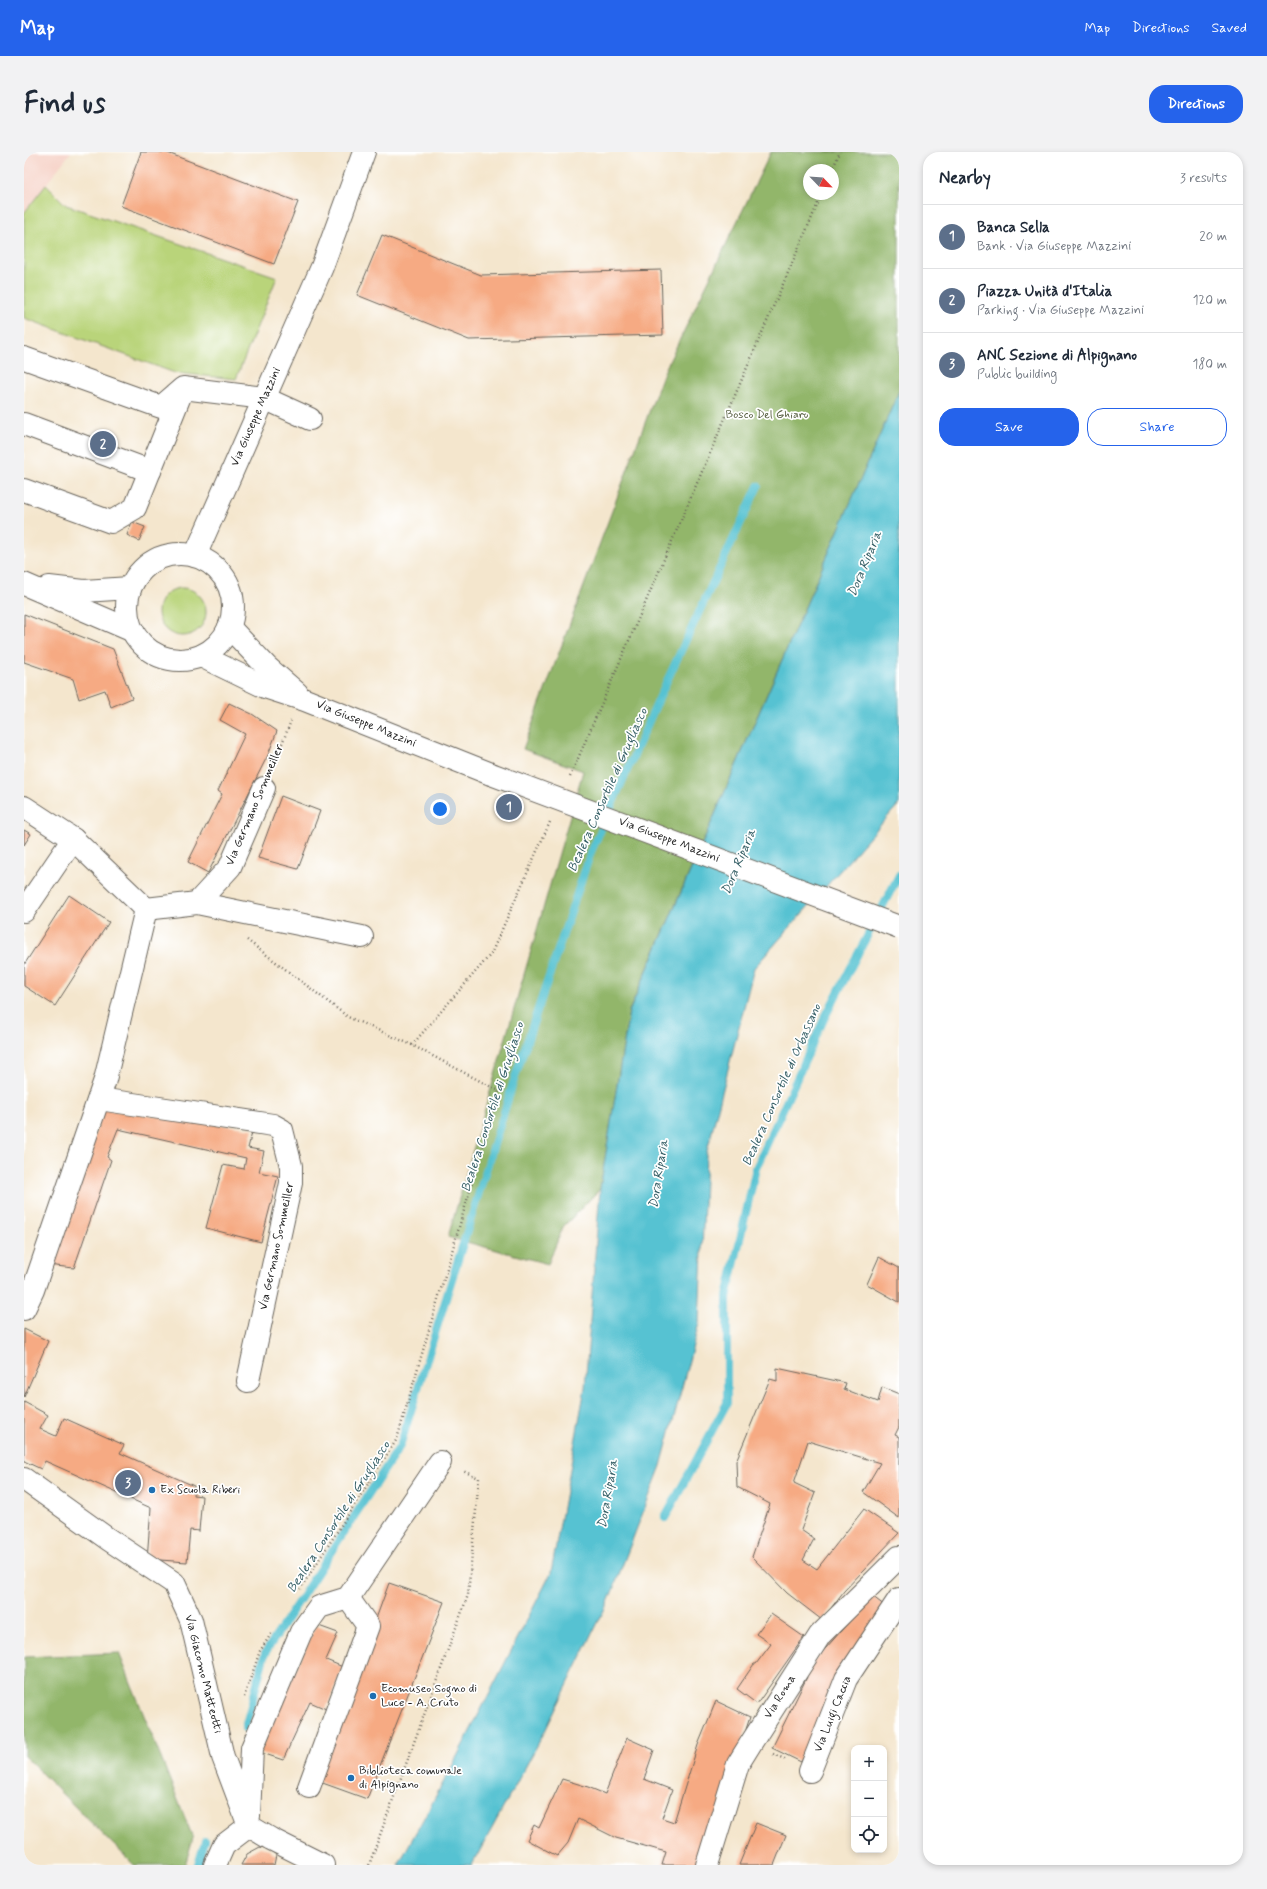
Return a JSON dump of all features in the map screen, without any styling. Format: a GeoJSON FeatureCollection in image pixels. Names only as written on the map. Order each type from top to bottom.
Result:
{"type":"FeatureCollection","features":[{"type":"Feature","properties":{"kind":"street","name":"Via Giuseppe Mazzini"},"geometry":{"type":"LineString","coordinates":[[194,556],[322,267],[364,152]]}},
{"type":"Feature","properties":{"kind":"street"},"geometry":{"type":"LineString","coordinates":[[24,358],[161,407],[183,388],[264,398],[310,419]]}},
{"type":"Feature","properties":{"kind":"street"},"geometry":{"type":"LineString","coordinates":[[24,490],[111,522],[135,508],[183,388]]}},
{"type":"Feature","properties":{"kind":"street"},"geometry":{"type":"LineString","coordinates":[[24,424],[150,471]]}},
{"type":"Feature","properties":{"kind":"street"},"geometry":{"type":"LineString","coordinates":[[179,554],[194,556],[211,564],[223,576],[231,592],[233,610],[230,627],[221,642],[209,653],[193,659],[177,661],[160,657],[146,649],[133,631],[128,621],[126,604],[130,588],[138,574],[149,564],[164,556],[179,554]]}},
{"type":"Feature","properties":{"kind":"street"},"geometry":{"type":"LineString","coordinates":[[26,584],[84,591],[130,588]]}},
{"type":"Feature","properties":{"kind":"street"},"geometry":{"type":"LineString","coordinates":[[26,584],[133,631]]}},
{"type":"Feature","properties":{"kind":"street","name":"Via Giuseppe Mazzini"},"geometry":{"type":"LineString","coordinates":[[230,627],[267,667],[305,700]]}},
{"type":"Feature","properties":{"kind":"street","name":"Via Giuseppe Mazzini"},"geometry":{"type":"LineString","coordinates":[[201,656],[265,687],[305,700],[491,774],[899,927]]}},
{"type":"Feature","properties":{"kind":"street","name":"Via Germano Sommeiller"},"geometry":{"type":"LineString","coordinates":[[198,902],[230,867],[264,788]]}},
{"type":"Feature","properties":{"kind":"street"},"geometry":{"type":"LineString","coordinates":[[24,807],[73,839],[146,909]]}},
{"type":"Feature","properties":{"kind":"street"},"geometry":{"type":"LineString","coordinates":[[24,911],[73,839]]}},
{"type":"Feature","properties":{"kind":"street"},"geometry":{"type":"LineString","coordinates":[[146,909],[198,902],[362,937]]}},
{"type":"Feature","properties":{"kind":"street"},"geometry":{"type":"LineString","coordinates":[[24,1309],[33,1290],[105,1080],[146,909]]}},
{"type":"Feature","properties":{"kind":"street","name":"Via Germano Sommeiller"},"geometry":{"type":"LineString","coordinates":[[99,1099],[273,1125],[282,1130],[291,1166],[291,1183],[248,1381]]}},
{"type":"Feature","properties":{"kind":"street"},"geometry":{"type":"LineString","coordinates":[[249,1826],[252,1748],[301,1632],[320,1607],[348,1598],[440,1462]]}},
{"type":"Feature","properties":{"kind":"street","name":"Via Giacomo Matteotti"},"geometry":{"type":"LineString","coordinates":[[24,1479],[108,1539],[174,1583],[191,1620],[223,1757],[249,1826]]}},
{"type":"Feature","properties":{"kind":"street","name":"Via Roma"},"geometry":{"type":"LineString","coordinates":[[707,1865],[738,1764],[751,1743],[820,1635],[899,1557]]}},
{"type":"Feature","properties":{"kind":"street"},"geometry":{"type":"LineString","coordinates":[[309,1787],[368,1626],[348,1598]]}},
{"type":"Feature","properties":{"kind":"street","name":"Via Luigi Caccia"},"geometry":{"type":"LineString","coordinates":[[810,1771],[846,1679],[899,1599]]}},
{"type":"Feature","properties":{"kind":"street"},"geometry":{"type":"LineString","coordinates":[[249,1826],[271,1839],[323,1865]]}},
{"type":"Feature","properties":{"kind":"street"},"geometry":{"type":"LineString","coordinates":[[215,1865],[224,1845],[249,1826]]}},
{"type":"Feature","properties":{"kind":"path"},"geometry":{"type":"LineString","coordinates":[[835,164],[840,152]]}},
{"type":"Feature","properties":{"kind":"path"},"geometry":{"type":"LineString","coordinates":[[573,770],[819,200]]}},
{"type":"Feature","properties":{"kind":"path","name":"Via Germano Sommeiller"},"geometry":{"type":"LineString","coordinates":[[264,788],[291,722]]}},
{"type":"Feature","properties":{"kind":"path"},"geometry":{"type":"LineString","coordinates":[[412,1045],[491,954],[552,817]]}},
{"type":"Feature","properties":{"kind":"path"},"geometry":{"type":"LineString","coordinates":[[242,936],[348,1017],[412,1045],[499,1091],[397,1438],[299,1591]]}},
{"type":"Feature","properties":{"kind":"path"},"geometry":{"type":"LineString","coordinates":[[369,1865],[468,1595],[479,1478],[440,1462]]}},
{"type":"Feature","properties":{"kind":"path"},"geometry":{"type":"LineString","coordinates":[[243,1700],[260,1651],[273,1631]]}},
{"type":"Feature","properties":{"kind":"path"},"geometry":{"type":"LineString","coordinates":[[751,1743],[810,1771]]}},
{"type":"Feature","properties":{"kind":"shaded area"},"geometry":{"type":"Polygon","coordinates":[[[24,152],[71,152],[24,213],[24,152]]]}},
{"type":"Feature","properties":{"kind":"green space","name":"Bosco Del Ghiaro"},"geometry":{"type":"Polygon","coordinates":[[[771,152],[899,152],[899,391],[629,1011],[600,1189],[563,1227],[548,1264],[448,1237],[583,771],[523,749],[664,372],[771,152]]]}},
{"type":"Feature","properties":{"kind":"green space"},"geometry":{"type":"Polygon","coordinates":[[[46,185],[66,205],[277,277],[236,379],[175,373],[24,318],[24,213],[46,185]]]}},
{"type":"Feature","properties":{"kind":"green space"},"geometry":{"type":"Polygon","coordinates":[[[182,588],[191,590],[199,595],[204,603],[206,612],[204,621],[199,629],[191,634],[182,636],[173,634],[165,629],[160,621],[158,612],[160,603],[165,595],[173,590],[182,588]]]}},
{"type":"Feature","properties":{"kind":"green space"},"geometry":{"type":"Polygon","coordinates":[[[119,1653],[193,1838],[185,1865],[134,1865],[24,1756],[24,1657],[119,1653]]]}},
{"type":"Feature","properties":{"kind":"water","name":"Dora Riparia"},"geometry":{"type":"Polygon","coordinates":[[[899,391],[899,804],[754,968],[706,1155],[699,1323],[661,1466],[609,1600],[544,1733],[472,1865],[398,1865],[449,1772],[551,1573],[585,1388],[600,1189],[629,1012],[899,391]]]}},
{"type":"Feature","properties":{"kind":"building"},"geometry":{"type":"Polygon","coordinates":[[[141,152],[165,152],[298,202],[274,264],[121,206],[141,152]]]}},
{"type":"Feature","properties":{"kind":"building"},"geometry":{"type":"Polygon","coordinates":[[[382,235],[481,275],[661,270],[663,335],[469,340],[357,295],[382,235]]]}},
{"type":"Feature","properties":{"kind":"building"},"geometry":{"type":"Polygon","coordinates":[[[132,522],[145,527],[139,541],[127,535],[132,522]]]}},
{"type":"Feature","properties":{"kind":"building"},"geometry":{"type":"Polygon","coordinates":[[[24,614],[113,649],[132,698],[111,707],[105,690],[79,699],[73,679],[24,662],[24,614]]]}},
{"type":"Feature","properties":{"kind":"building"},"geometry":{"type":"Polygon","coordinates":[[[229,703],[252,714],[277,731],[268,755],[208,873],[188,862],[222,794],[218,791],[245,734],[220,720],[229,703]]]}},
{"type":"Feature","properties":{"kind":"building"},"geometry":{"type":"Polygon","coordinates":[[[281,796],[320,811],[298,869],[258,858],[281,796]]]}},
{"type":"Feature","properties":{"kind":"building"},"geometry":{"type":"Polygon","coordinates":[[[24,830],[31,834],[24,845],[24,830]]]}},
{"type":"Feature","properties":{"kind":"building"},"geometry":{"type":"Polygon","coordinates":[[[69,895],[109,922],[55,1006],[24,986],[24,965],[69,895]]]}},
{"type":"Feature","properties":{"kind":"building"},"geometry":{"type":"Polygon","coordinates":[[[104,1109],[253,1129],[248,1148],[264,1151],[259,1172],[278,1176],[261,1242],[206,1228],[223,1165],[244,1169],[246,1158],[118,1129],[107,1157],[111,1160],[74,1268],[47,1265],[104,1109]]]}},
{"type":"Feature","properties":{"kind":"building"},"geometry":{"type":"Polygon","coordinates":[[[879,1257],[899,1268],[899,1302],[867,1284],[879,1257]]]}},
{"type":"Feature","properties":{"kind":"building"},"geometry":{"type":"Polygon","coordinates":[[[24,1329],[48,1341],[24,1397],[24,1329]]]}},
{"type":"Feature","properties":{"kind":"building"},"geometry":{"type":"Polygon","coordinates":[[[777,1368],[846,1383],[844,1389],[878,1402],[882,1387],[899,1394],[899,1427],[895,1435],[899,1437],[899,1518],[863,1492],[880,1463],[808,1441],[794,1483],[815,1493],[801,1530],[814,1539],[803,1560],[817,1569],[864,1509],[899,1533],[844,1591],[822,1620],[787,1593],[752,1557],[770,1504],[737,1487],[736,1461],[770,1379],[777,1381],[777,1368]]]}},
{"type":"Feature","properties":{"kind":"building","name":"Ex Scuola Riberi"},"geometry":{"type":"Polygon","coordinates":[[[24,1402],[48,1415],[40,1429],[56,1436],[64,1418],[124,1445],[120,1453],[194,1486],[193,1495],[202,1496],[199,1531],[190,1530],[187,1562],[147,1559],[151,1508],[45,1461],[41,1469],[24,1461],[24,1402]]]}},
{"type":"Feature","properties":{"kind":"building"},"geometry":{"type":"Polygon","coordinates":[[[389,1583],[444,1602],[367,1799],[317,1781],[389,1583]]]}},
{"type":"Feature","properties":{"kind":"building"},"geometry":{"type":"Polygon","coordinates":[[[872,1596],[885,1606],[836,1691],[801,1762],[772,1748],[807,1677],[802,1675],[872,1596]]]}},
{"type":"Feature","properties":{"kind":"building"},"geometry":{"type":"Polygon","coordinates":[[[771,1614],[804,1637],[757,1704],[737,1689],[754,1664],[756,1664],[771,1644],[756,1634],[771,1614]]]}},
{"type":"Feature","properties":{"kind":"building"},"geometry":{"type":"Polygon","coordinates":[[[316,1625],[338,1633],[326,1660],[343,1667],[326,1709],[310,1702],[283,1760],[259,1752],[316,1625]]]}},
{"type":"Feature","properties":{"kind":"building"},"geometry":{"type":"Polygon","coordinates":[[[716,1701],[750,1717],[702,1865],[662,1865],[666,1852],[616,1838],[578,1819],[568,1843],[557,1856],[527,1840],[534,1825],[539,1828],[562,1779],[605,1794],[627,1738],[654,1750],[644,1779],[672,1790],[662,1818],[674,1822],[698,1745],[716,1701]]]}},
{"type":"Feature","properties":{"kind":"building"},"geometry":{"type":"Polygon","coordinates":[[[756,1823],[786,1835],[774,1865],[739,1865],[756,1823]]]}},
{"type":"Feature","properties":{"kind":"building"},"geometry":{"type":"Polygon","coordinates":[[[260,1847],[269,1849],[276,1855],[274,1865],[241,1865],[247,1854],[260,1847]]]}},
{"type":"Feature","properties":{"kind":"waterway","name":"Bealera Consortile di Grugliasco"},"geometry":{"type":"LineString","coordinates":[[245,1728],[265,1653],[400,1446],[515,1077],[591,852],[665,685],[758,486]]}},
{"type":"Feature","properties":{"kind":"waterway","name":"Bealera Consortile di Orbassano"},"geometry":{"type":"LineString","coordinates":[[665,1518],[727,1403],[727,1297],[756,1168],[824,1019],[899,875]]}},
{"type":"Feature","properties":{"kind":"waterway","name":"Bealera Consortile di Grugliasco"},"geometry":{"type":"LineString","coordinates":[[198,1865],[205,1841]]}},
{"type":"Feature","properties":{"kind":"place","name":"Piazza Unità d'Italia"},"geometry":{"type":"Point","coordinates":[103,444]}},
{"type":"Feature","properties":{"kind":"place","name":"Banca Sella"},"geometry":{"type":"Point","coordinates":[509,807]}},
{"type":"Feature","properties":{"kind":"place","name":"ANC Sezione di Alpignano"},"geometry":{"type":"Point","coordinates":[128,1483]}},
{"type":"Feature","properties":{"kind":"place","name":"Ex Scuola Riberi"},"geometry":{"type":"Point","coordinates":[152,1490]}},
{"type":"Feature","properties":{"kind":"place","name":"Ecomuseo Sogno di Luce - A. Cruto"},"geometry":{"type":"Point","coordinates":[373,1696]}},
{"type":"Feature","properties":{"kind":"place","name":"Biblioteca comunale di Alpignano"},"geometry":{"type":"Point","coordinates":[351,1778]}}]}
